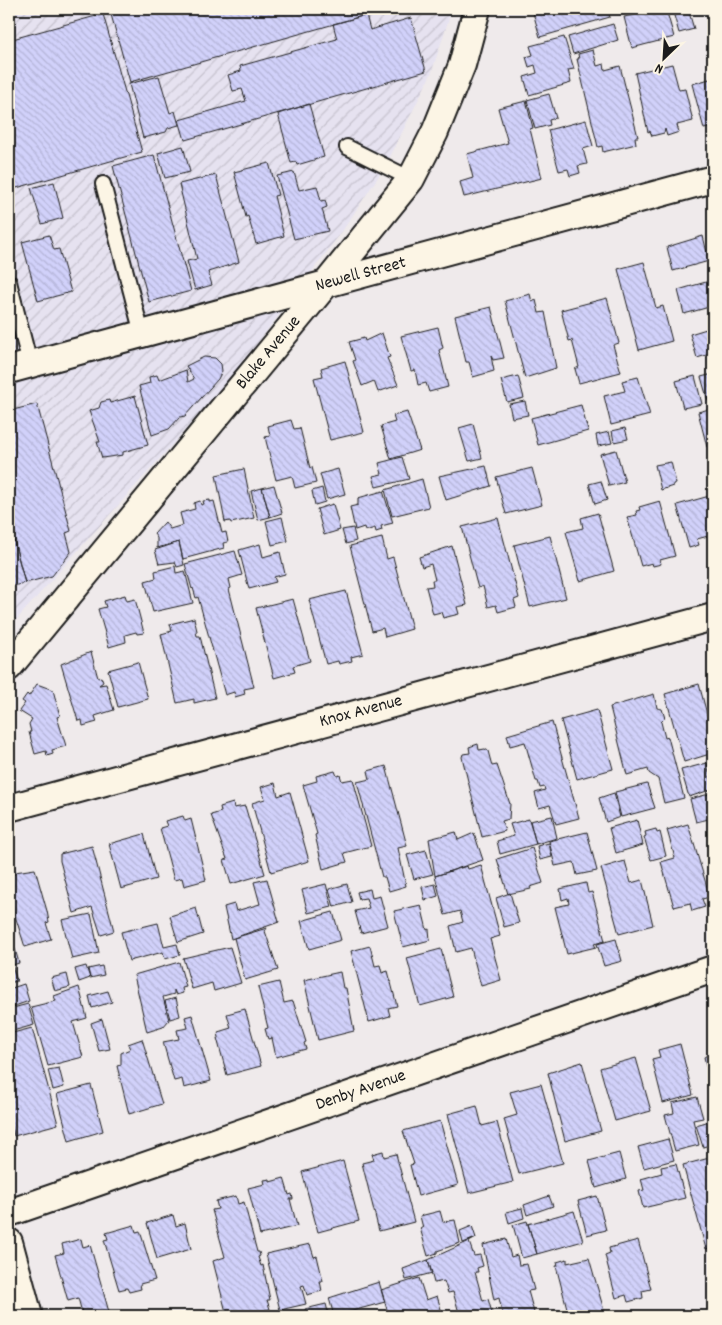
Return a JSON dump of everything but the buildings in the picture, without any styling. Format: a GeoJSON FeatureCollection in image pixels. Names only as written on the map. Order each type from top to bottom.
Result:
{"type":"FeatureCollection","features":[{"type":"Feature","properties":{"kind":"street","name":"Blake Avenue"},"geometry":{"type":"LineString","coordinates":[[9,667],[326,284],[411,178],[435,132],[462,65],[477,9]]}},
{"type":"Feature","properties":{"kind":"street","name":"Newell Street"},"geometry":{"type":"LineString","coordinates":[[19,367],[713,179]]}},
{"type":"Feature","properties":{"kind":"street","name":"Knox Avenue"},"geometry":{"type":"LineString","coordinates":[[9,808],[713,617]]}},
{"type":"Feature","properties":{"kind":"street","name":"Denby Avenue"},"geometry":{"type":"LineString","coordinates":[[9,1213],[713,969]]}},
{"type":"Feature","properties":{"kind":"street"},"geometry":{"type":"LineString","coordinates":[[9,1242],[29,1316]]}},
{"type":"Feature","properties":{"kind":"lane"},"geometry":{"type":"LineString","coordinates":[[347,147],[411,178]]}},
{"type":"Feature","properties":{"kind":"lane"},"geometry":{"type":"LineString","coordinates":[[103,184],[142,334]]}},
{"type":"Feature","properties":{"kind":"lane"},"geometry":{"type":"LineString","coordinates":[[9,282],[19,367]]}},
{"type":"Feature","properties":{"kind":"shaded area"},"geometry":{"type":"Polygon","coordinates":[[[12,9],[452,9],[431,74],[386,165],[341,233],[228,382],[9,628],[9,15],[12,9]]]}}]}
